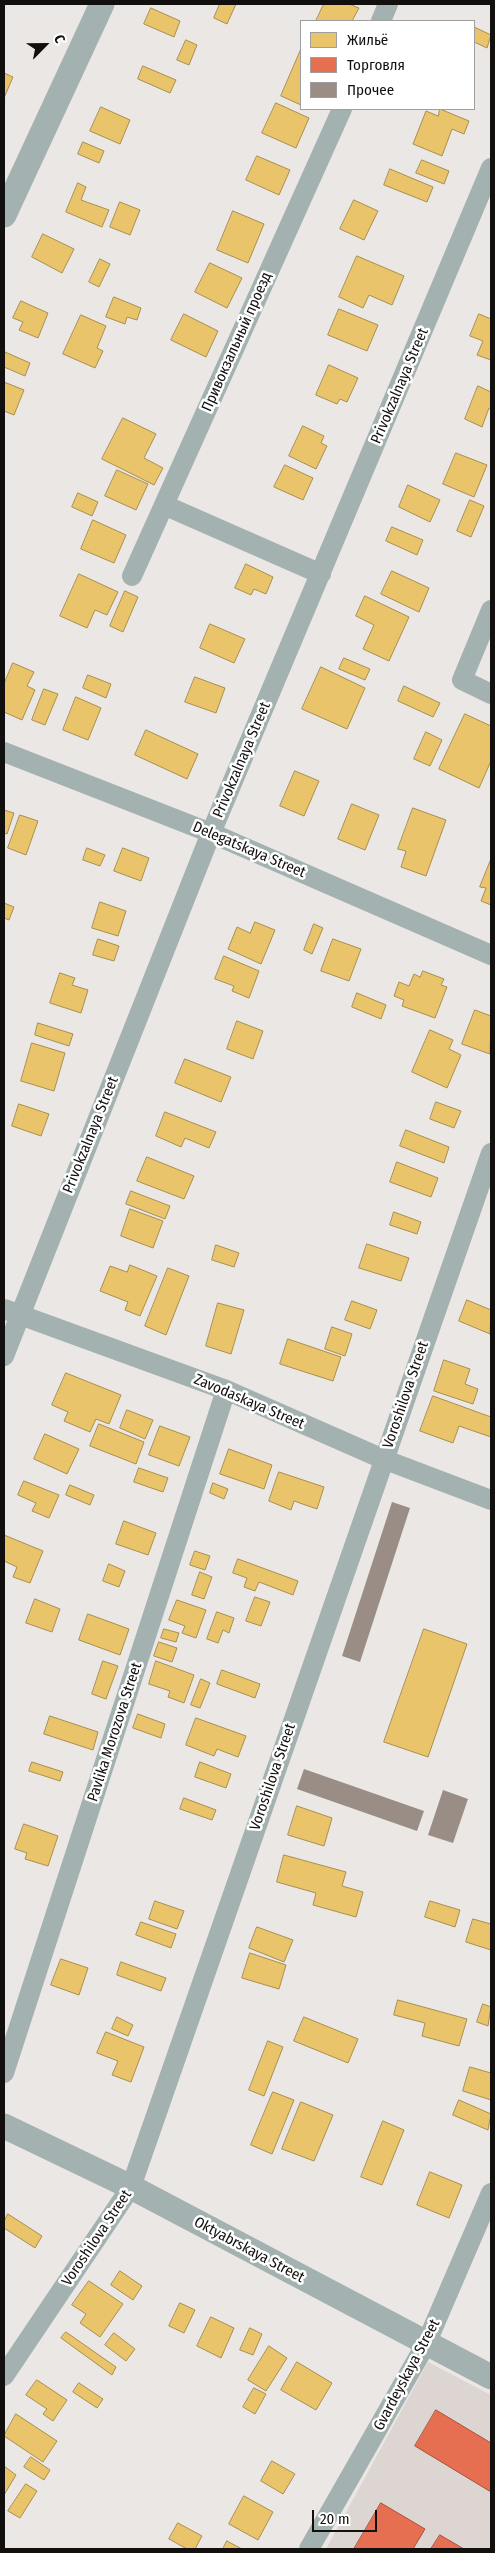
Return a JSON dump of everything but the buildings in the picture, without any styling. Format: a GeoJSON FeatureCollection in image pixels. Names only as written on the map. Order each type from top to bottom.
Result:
{"type":"FeatureCollection","features":[{"type":"Feature","properties":{"kind":"street"},"geometry":{"type":"LineString","coordinates":[[4,215],[102,4]]}},
{"type":"Feature","properties":{"kind":"street"},"geometry":{"type":"LineString","coordinates":[[381,20],[388,4]]}},
{"type":"Feature","properties":{"kind":"street","name":"Привокзальный проезд"},"geometry":{"type":"LineString","coordinates":[[132,576],[342,110]]}},
{"type":"Feature","properties":{"kind":"street","name":"Privokzalnaya Street"},"geometry":{"type":"LineString","coordinates":[[4,1356],[12,1312],[491,168]]}},
{"type":"Feature","properties":{"kind":"street"},"geometry":{"type":"LineString","coordinates":[[164,505],[322,574]]}},
{"type":"Feature","properties":{"kind":"street"},"geometry":{"type":"LineString","coordinates":[[491,610],[462,680],[491,694]]}},
{"type":"Feature","properties":{"kind":"street","name":"Delegatskaya Street"},"geometry":{"type":"LineString","coordinates":[[4,752],[211,833],[491,955]]}},
{"type":"Feature","properties":{"kind":"street","name":"Voroshilova Street"},"geometry":{"type":"LineString","coordinates":[[4,2376],[131,2187],[491,1153]]}},
{"type":"Feature","properties":{"kind":"street","name":"Zavodaskaya Street"},"geometry":{"type":"LineString","coordinates":[[12,1312],[226,1390],[383,1460],[491,1500]]}},
{"type":"Feature","properties":{"kind":"street","name":"Pavlika Morozova Street"},"geometry":{"type":"LineString","coordinates":[[4,2073],[226,1390]]}},
{"type":"Feature","properties":{"kind":"street","name":"Oktyabrskaya Street"},"geometry":{"type":"LineString","coordinates":[[4,2126],[131,2187],[491,2377]]}},
{"type":"Feature","properties":{"kind":"street","name":"Gvardeyskaya Street"},"geometry":{"type":"LineString","coordinates":[[309,2549],[426,2344],[491,2193]]}},
{"type":"Feature","properties":{"kind":"shaded area"},"geometry":{"type":"Polygon","coordinates":[[[428,2362],[491,2395],[491,2549],[326,2549],[428,2362]]]}}]}
